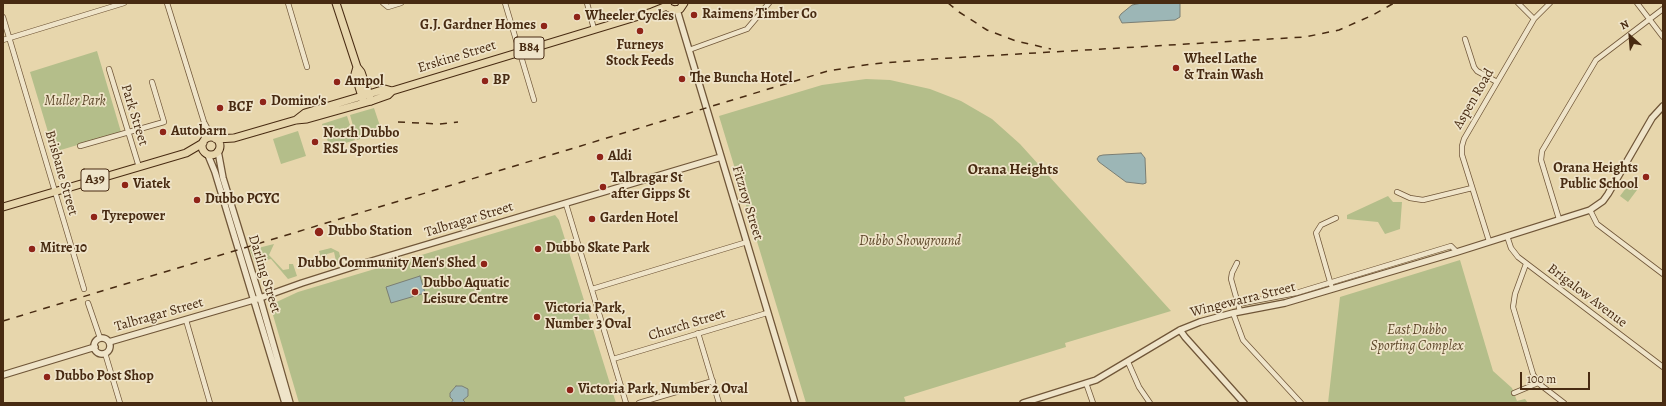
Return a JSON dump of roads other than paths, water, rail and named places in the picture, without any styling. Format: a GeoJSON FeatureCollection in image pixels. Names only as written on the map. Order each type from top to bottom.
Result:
{"type":"FeatureCollection","features":[{"type":"Feature","properties":{"kind":"main road"},"geometry":{"type":"LineString","coordinates":[[336,3],[357,67],[355,74],[366,98]]}},
{"type":"Feature","properties":{"kind":"main road"},"geometry":{"type":"LineString","coordinates":[[677,10],[682,7],[684,3]]}},
{"type":"Feature","properties":{"kind":"main road","name":"Erskine Street"},"geometry":{"type":"LineString","coordinates":[[214,138],[234,138],[296,120],[305,113],[366,98],[388,95],[392,90],[652,12],[667,4]]}},
{"type":"Feature","properties":{"kind":"main road","name":"B84"},"geometry":{"type":"LineString","coordinates":[[667,4],[671,9],[677,10]]}},
{"type":"Feature","properties":{"kind":"main road"},"geometry":{"type":"LineString","coordinates":[[214,138],[219,143],[219,150]]}},
{"type":"Feature","properties":{"kind":"main road","name":"A39"},"geometry":{"type":"LineString","coordinates":[[3,207],[186,153],[203,142],[214,138]]}},
{"type":"Feature","properties":{"kind":"main road","name":"Erskine Street"},"geometry":{"type":"LineString","coordinates":[[219,150],[234,138]]}},
{"type":"Feature","properties":{"kind":"main road"},"geometry":{"type":"LineString","coordinates":[[203,142],[202,149],[207,154]]}},
{"type":"Feature","properties":{"kind":"main road","name":"A39"},"geometry":{"type":"LineString","coordinates":[[186,153],[213,154],[219,150]]}},
{"type":"Feature","properties":{"kind":"street"},"geometry":{"type":"LineString","coordinates":[[3,40],[124,3]]}},
{"type":"Feature","properties":{"kind":"street"},"geometry":{"type":"LineString","coordinates":[[167,3],[204,122],[214,138]]}},
{"type":"Feature","properties":{"kind":"street"},"geometry":{"type":"LineString","coordinates":[[288,3],[307,67]]}},
{"type":"Feature","properties":{"kind":"street"},"geometry":{"type":"LineString","coordinates":[[383,3],[388,6],[401,3]]}},
{"type":"Feature","properties":{"kind":"street"},"geometry":{"type":"LineString","coordinates":[[505,3],[534,100]]}},
{"type":"Feature","properties":{"kind":"street"},"geometry":{"type":"LineString","coordinates":[[586,3],[594,29]]}},
{"type":"Feature","properties":{"kind":"street"},"geometry":{"type":"LineString","coordinates":[[689,50],[747,28],[769,3]]}},
{"type":"Feature","properties":{"kind":"street"},"geometry":{"type":"LineString","coordinates":[[1518,3],[1534,19]]}},
{"type":"Feature","properties":{"kind":"street","name":"Aspen Road"},"geometry":{"type":"LineString","coordinates":[[1489,241],[1462,155],[1462,146],[1464,139],[1534,19],[1550,3]]}},
{"type":"Feature","properties":{"kind":"street"},"geometry":{"type":"LineString","coordinates":[[1637,3],[1663,37]]}},
{"type":"Feature","properties":{"kind":"street"},"geometry":{"type":"LineString","coordinates":[[1559,219],[1541,160],[1542,151],[1596,60],[1663,8]]}},
{"type":"Feature","properties":{"kind":"street","name":"Fitzroy Street"},"geometry":{"type":"LineString","coordinates":[[677,10],[795,403]]}},
{"type":"Feature","properties":{"kind":"street","name":"Brisbane Street"},"geometry":{"type":"LineString","coordinates":[[3,17],[84,289]]}},
{"type":"Feature","properties":{"kind":"street"},"geometry":{"type":"LineString","coordinates":[[1465,39],[1474,67],[1477,71],[1497,82]]}},
{"type":"Feature","properties":{"kind":"street","name":"Park Street"},"geometry":{"type":"LineString","coordinates":[[109,70],[138,167]]}},
{"type":"Feature","properties":{"kind":"street"},"geometry":{"type":"LineString","coordinates":[[80,146],[164,122],[152,82]]}},
{"type":"Feature","properties":{"kind":"street"},"geometry":{"type":"LineString","coordinates":[[1663,106],[1652,118],[1608,194],[1603,201],[1590,210],[1598,224],[1663,274]]}},
{"type":"Feature","properties":{"kind":"street"},"geometry":{"type":"LineString","coordinates":[[203,142],[204,122]]}},
{"type":"Feature","properties":{"kind":"street","name":"Darling Street"},"geometry":{"type":"LineString","coordinates":[[219,150],[220,166],[225,186],[285,403]]}},
{"type":"Feature","properties":{"kind":"street","name":"Darling Street"},"geometry":{"type":"LineString","coordinates":[[207,154],[215,172],[290,403]]}},
{"type":"Feature","properties":{"kind":"street","name":"Talbragar Street"},"geometry":{"type":"LineString","coordinates":[[110,342],[257,299],[302,283],[721,158]]}},
{"type":"Feature","properties":{"kind":"street"},"geometry":{"type":"LineString","coordinates":[[1397,192],[1410,198],[1423,200],[1472,188]]}},
{"type":"Feature","properties":{"kind":"street"},"geometry":{"type":"LineString","coordinates":[[566,204],[626,403]]}},
{"type":"Feature","properties":{"kind":"street","name":"Wingewarra Street"},"geometry":{"type":"LineString","coordinates":[[1023,403],[1086,383],[1107,374],[1180,330],[1200,322],[1233,313],[1285,303],[1457,252],[1590,210]]}},
{"type":"Feature","properties":{"kind":"street"},"geometry":{"type":"LineString","coordinates":[[1332,289],[1316,233],[1321,225],[1336,218]]}},
{"type":"Feature","properties":{"kind":"street","name":"Brigalow Avenue"},"geometry":{"type":"LineString","coordinates":[[1507,236],[1511,248],[1526,264],[1663,367]]}},
{"type":"Feature","properties":{"kind":"street"},"geometry":{"type":"LineString","coordinates":[[592,289],[747,242]]}},
{"type":"Feature","properties":{"kind":"street","name":"Wingewarra Street"},"geometry":{"type":"LineString","coordinates":[[1238,304],[1290,295],[1451,246],[1457,252]]}},
{"type":"Feature","properties":{"kind":"street"},"geometry":{"type":"LineString","coordinates":[[1237,263],[1231,279],[1240,312]]}},
{"type":"Feature","properties":{"kind":"street"},"geometry":{"type":"LineString","coordinates":[[1526,264],[1515,294],[1513,307],[1533,374],[1538,383],[1564,403]]}},
{"type":"Feature","properties":{"kind":"street"},"geometry":{"type":"LineString","coordinates":[[88,303],[100,338]]}},
{"type":"Feature","properties":{"kind":"street","name":"Church Street"},"geometry":{"type":"LineString","coordinates":[[613,359],[768,313]]}},
{"type":"Feature","properties":{"kind":"street"},"geometry":{"type":"LineString","coordinates":[[1233,313],[1243,340],[1301,403]]}},
{"type":"Feature","properties":{"kind":"street"},"geometry":{"type":"LineString","coordinates":[[186,320],[210,403]]}},
{"type":"Feature","properties":{"kind":"street"},"geometry":{"type":"LineString","coordinates":[[1180,330],[1244,403]]}},
{"type":"Feature","properties":{"kind":"street"},"geometry":{"type":"LineString","coordinates":[[698,333],[719,403]]}},
{"type":"Feature","properties":{"kind":"street"},"geometry":{"type":"LineString","coordinates":[[100,338],[106,338],[110,342],[110,349],[105,353],[97,352],[94,347],[96,341],[100,338]]}},
{"type":"Feature","properties":{"kind":"street"},"geometry":{"type":"LineString","coordinates":[[3,375],[94,347]]}},
{"type":"Feature","properties":{"kind":"street"},"geometry":{"type":"LineString","coordinates":[[105,353],[120,403]]}},
{"type":"Feature","properties":{"kind":"street"},"geometry":{"type":"LineString","coordinates":[[1128,362],[1139,387],[1150,403]]}},
{"type":"Feature","properties":{"kind":"street"},"geometry":{"type":"LineString","coordinates":[[639,403],[713,381]]}},
{"type":"Feature","properties":{"kind":"street"},"geometry":{"type":"LineString","coordinates":[[1086,383],[1093,403]]}},
{"type":"Feature","properties":{"kind":"street"},"geometry":{"type":"LineString","coordinates":[[1514,394],[1538,383]]}},
{"type":"Feature","properties":{"kind":"water"},"geometry":{"type":"Polygon","coordinates":[[[1142,3],[1180,3],[1180,17],[1175,20],[1122,23],[1119,17],[1121,14],[1132,5],[1142,3]]]}},
{"type":"Feature","properties":{"kind":"water"},"geometry":{"type":"Polygon","coordinates":[[[1141,153],[1145,158],[1146,183],[1143,184],[1126,182],[1097,159],[1099,156],[1103,155],[1141,153]]]}},
{"type":"Feature","properties":{"kind":"water"},"geometry":{"type":"Polygon","coordinates":[[[420,276],[425,293],[391,303],[386,287],[420,276]]]}},
{"type":"Feature","properties":{"kind":"water"},"geometry":{"type":"Polygon","coordinates":[[[456,386],[462,386],[468,389],[468,396],[463,400],[466,403],[451,403],[453,400],[450,397],[450,393],[456,386]]]}},
{"type":"Feature","properties":{"kind":"railway"},"geometry":{"type":"LineString","coordinates":[[948,3],[987,30],[1016,41],[1051,49]]}},
{"type":"Feature","properties":{"kind":"railway"},"geometry":{"type":"LineString","coordinates":[[3,321],[828,71],[871,64],[934,59],[1305,37],[1339,30],[1373,15],[1394,3]]}},
{"type":"Feature","properties":{"kind":"railway"},"geometry":{"type":"LineString","coordinates":[[398,122],[439,124],[458,122]]}},
{"type":"Feature","properties":{"kind":"place","name":"Raimens Timber Co"},"geometry":{"type":"Point","coordinates":[694,15]}},
{"type":"Feature","properties":{"kind":"place","name":"Wheeler Cycles"},"geometry":{"type":"Point","coordinates":[577,17]}},
{"type":"Feature","properties":{"kind":"place","name":"G.J. Gardner Homes"},"geometry":{"type":"Point","coordinates":[544,26]}},
{"type":"Feature","properties":{"kind":"place","name":"Furneys Stock Feeds"},"geometry":{"type":"Point","coordinates":[640,31]}},
{"type":"Feature","properties":{"kind":"place","name":"Wheel Lathe & Train Wash"},"geometry":{"type":"Point","coordinates":[1176,68]}},
{"type":"Feature","properties":{"kind":"place","name":"The Buncha Hotel"},"geometry":{"type":"Point","coordinates":[682,79]}},
{"type":"Feature","properties":{"kind":"place","name":"BP"},"geometry":{"type":"Point","coordinates":[485,81]}},
{"type":"Feature","properties":{"kind":"place","name":"Ampol"},"geometry":{"type":"Point","coordinates":[337,82]}},
{"type":"Feature","properties":{"kind":"place","name":"Domino's"},"geometry":{"type":"Point","coordinates":[263,102]}},
{"type":"Feature","properties":{"kind":"place","name":"BCF"},"geometry":{"type":"Point","coordinates":[220,108]}},
{"type":"Feature","properties":{"kind":"place","name":"Autobarn"},"geometry":{"type":"Point","coordinates":[163,132]}},
{"type":"Feature","properties":{"kind":"place","name":"North Dubbo RSL Sporties"},"geometry":{"type":"Point","coordinates":[315,142]}},
{"type":"Feature","properties":{"kind":"place","name":"Aldi"},"geometry":{"type":"Point","coordinates":[600,157]}},
{"type":"Feature","properties":{"kind":"place","name":"Orana Heights Public School"},"geometry":{"type":"Point","coordinates":[1646,177]}},
{"type":"Feature","properties":{"kind":"place","name":"Viatek"},"geometry":{"type":"Point","coordinates":[125,185]}},
{"type":"Feature","properties":{"kind":"place","name":"Talbragar St after Gipps St"},"geometry":{"type":"Point","coordinates":[603,187]}},
{"type":"Feature","properties":{"kind":"place","name":"Dubbo PCYC"},"geometry":{"type":"Point","coordinates":[197,200]}},
{"type":"Feature","properties":{"kind":"place","name":"Tyrepower"},"geometry":{"type":"Point","coordinates":[94,217]}},
{"type":"Feature","properties":{"kind":"place","name":"Garden Hotel"},"geometry":{"type":"Point","coordinates":[592,219]}},
{"type":"Feature","properties":{"kind":"place","name":"Dubbo Station"},"geometry":{"type":"Point","coordinates":[319,232]}},
{"type":"Feature","properties":{"kind":"place","name":"Mitre 10"},"geometry":{"type":"Point","coordinates":[32,249]}},
{"type":"Feature","properties":{"kind":"place","name":"Dubbo Skate Park"},"geometry":{"type":"Point","coordinates":[538,249]}},
{"type":"Feature","properties":{"kind":"place","name":"Dubbo Community Men's Shed"},"geometry":{"type":"Point","coordinates":[484,264]}},
{"type":"Feature","properties":{"kind":"place","name":"Dubbo Aquatic Leisure Centre"},"geometry":{"type":"Point","coordinates":[415,292]}},
{"type":"Feature","properties":{"kind":"place","name":"Victoria Park, Number 3 Oval"},"geometry":{"type":"Point","coordinates":[537,317]}},
{"type":"Feature","properties":{"kind":"place","name":"Dubbo Post Shop"},"geometry":{"type":"Point","coordinates":[47,377]}},
{"type":"Feature","properties":{"kind":"place","name":"Victoria Park, Number 2 Oval"},"geometry":{"type":"Point","coordinates":[570,390]}},
{"type":"Feature","properties":{"kind":"district","name":"Orana Heights"},"geometry":{"type":"Point","coordinates":[1013,170]}},
{"type":"Feature","properties":{"kind":"park label","name":"Muller Park"},"geometry":{"type":"Point","coordinates":[75,102]}},
{"type":"Feature","properties":{"kind":"park label","name":"Dubbo Showground"},"geometry":{"type":"Point","coordinates":[910,242]}},
{"type":"Feature","properties":{"kind":"park label","name":"East Dubbo Sporting Complex"},"geometry":{"type":"Point","coordinates":[1417,340]}}]}
